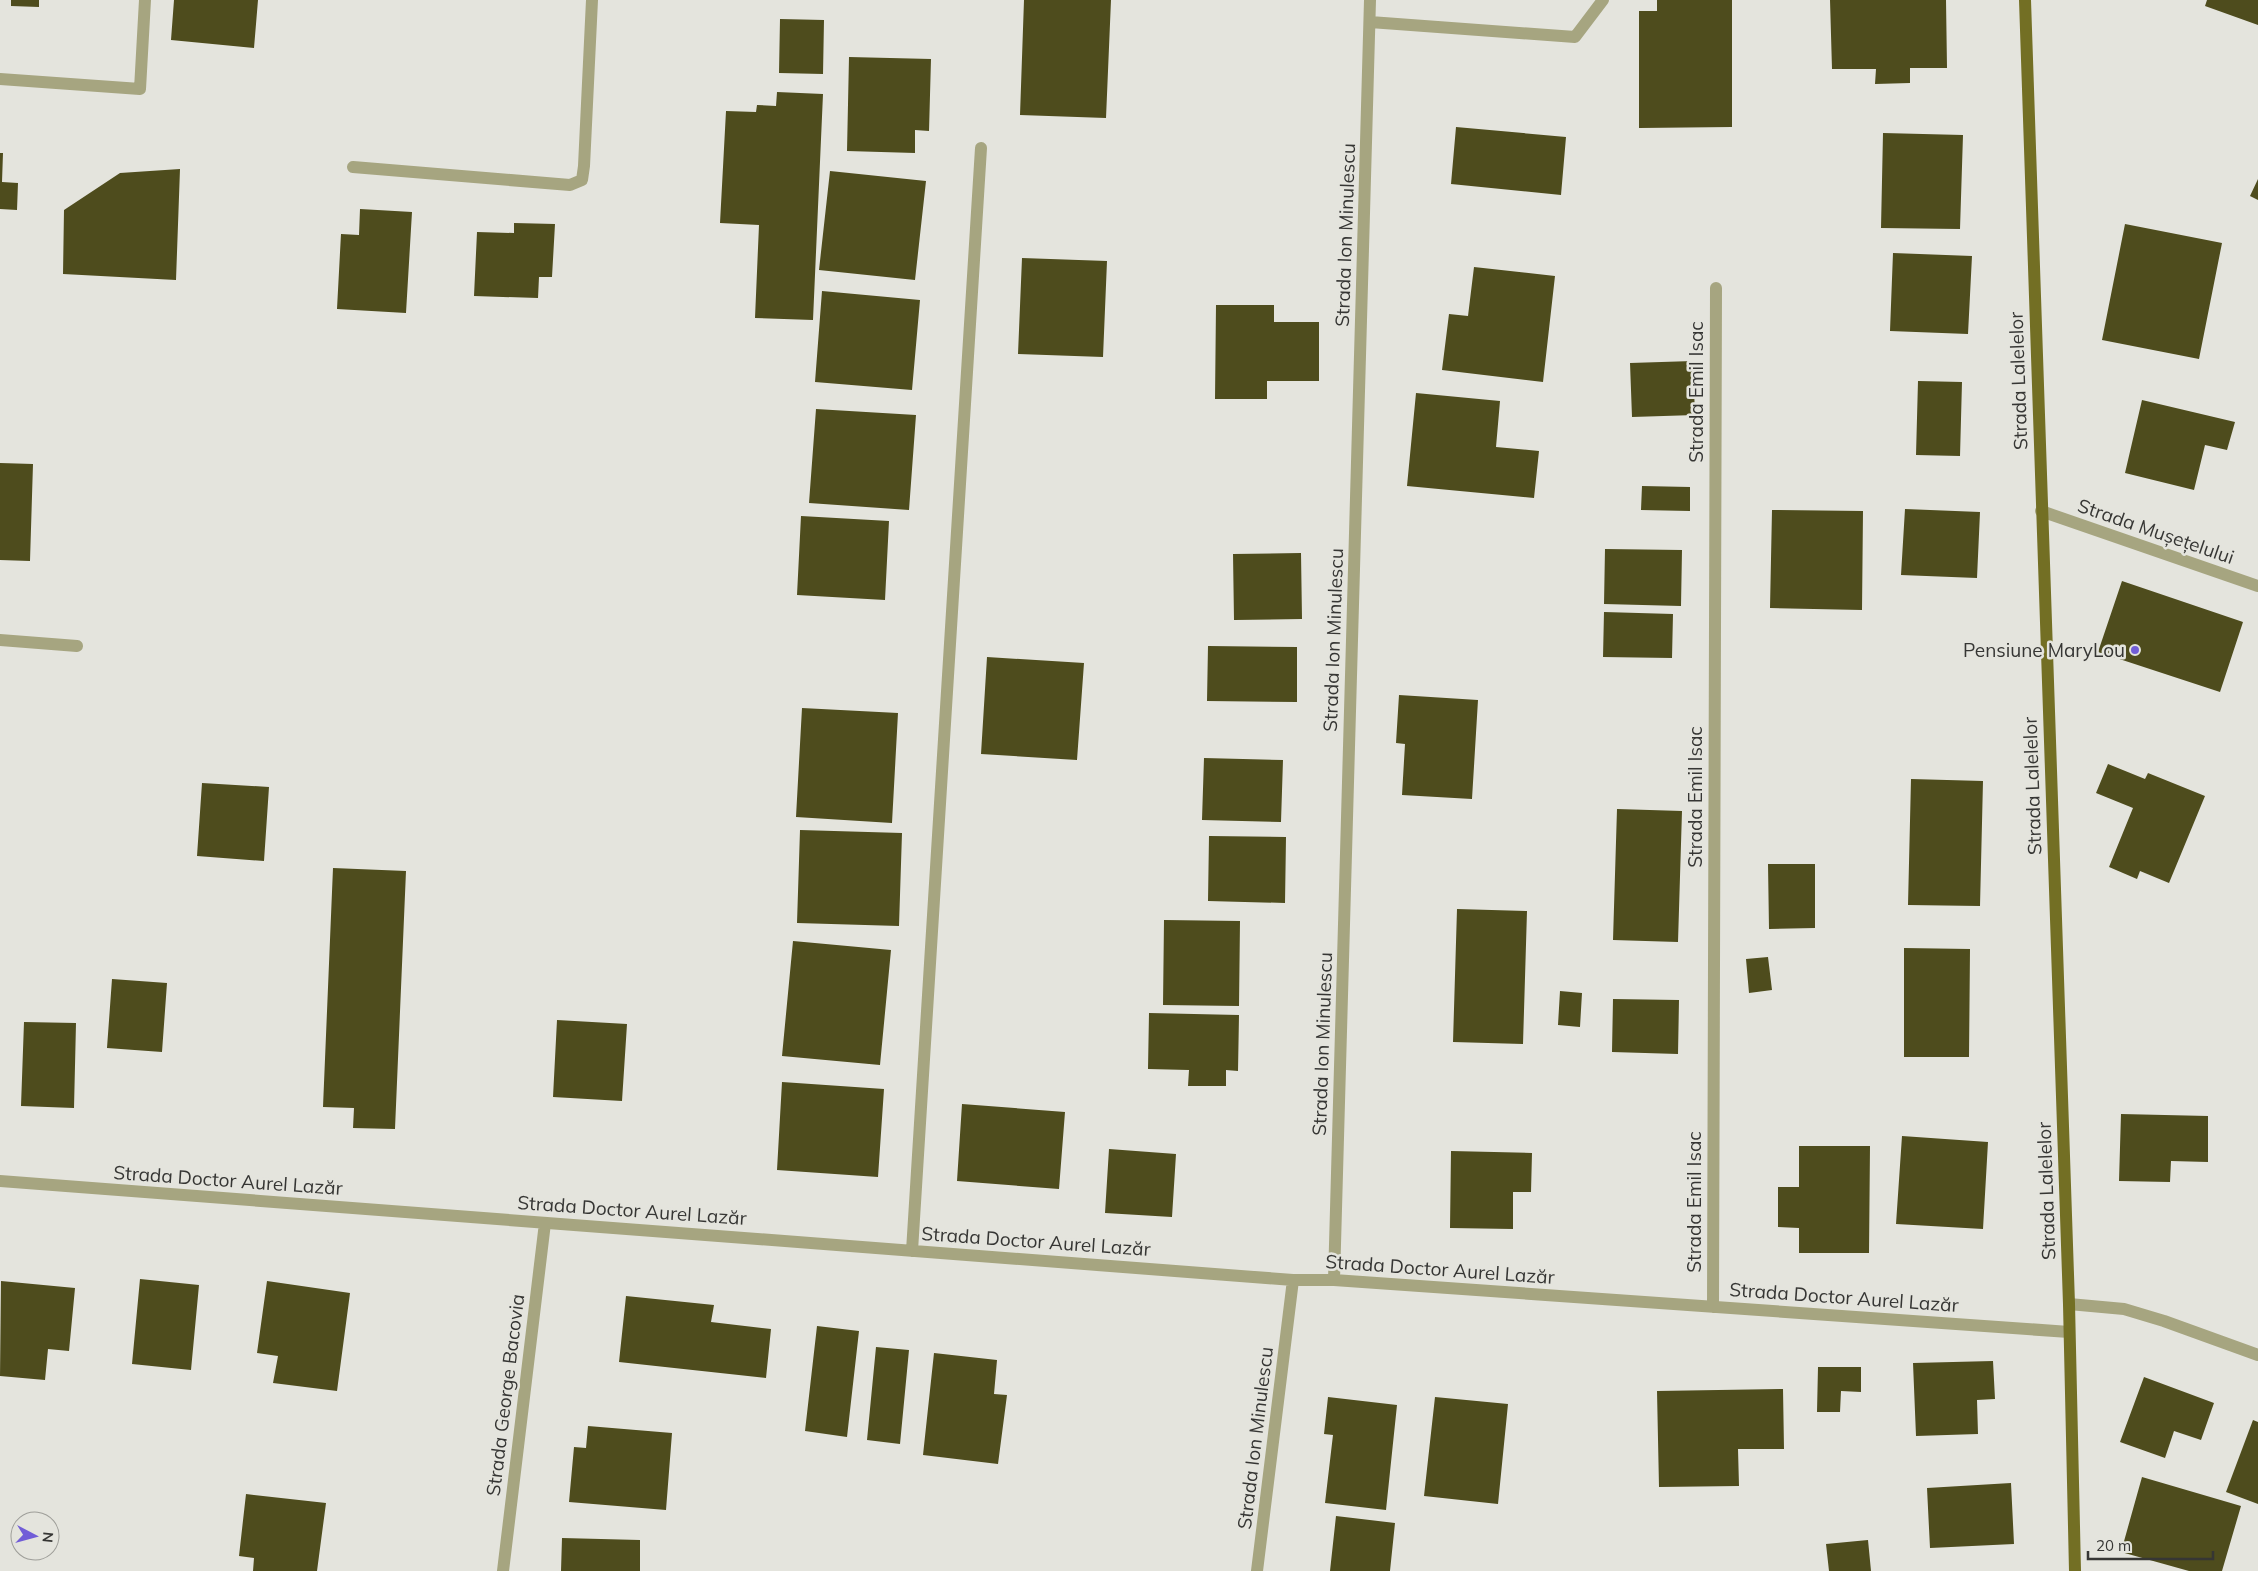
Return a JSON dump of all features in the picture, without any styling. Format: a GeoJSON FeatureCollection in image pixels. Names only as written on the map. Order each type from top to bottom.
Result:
{"type":"FeatureCollection","features":[{"type":"Feature","properties":{"kind":"main road","name":"Strada Lalelelor"},"geometry":{"type":"LineString","coordinates":[[2025,0],[2069,1304],[2075,1571]]}},
{"type":"Feature","properties":{"kind":"street"},"geometry":{"type":"LineString","coordinates":[[0,79],[140,89],[145,0]]}},
{"type":"Feature","properties":{"kind":"street"},"geometry":{"type":"LineString","coordinates":[[353,167],[570,185],[582,180],[592,0]]}},
{"type":"Feature","properties":{"kind":"street","name":"Strada Ion Minulescu"},"geometry":{"type":"LineString","coordinates":[[1334,1280],[1370,0]]}},
{"type":"Feature","properties":{"kind":"street"},"geometry":{"type":"LineString","coordinates":[[1370,22],[1575,37],[1603,0]]}},
{"type":"Feature","properties":{"kind":"street"},"geometry":{"type":"LineString","coordinates":[[912,1250],[981,148]]}},
{"type":"Feature","properties":{"kind":"street","name":"Strada Emil Isac"},"geometry":{"type":"LineString","coordinates":[[1713,1307],[1716,288]]}},
{"type":"Feature","properties":{"kind":"street","name":"Strada Mușețelului"},"geometry":{"type":"LineString","coordinates":[[2042,511],[2258,586]]}},
{"type":"Feature","properties":{"kind":"street"},"geometry":{"type":"LineString","coordinates":[[0,640],[77,646]]}},
{"type":"Feature","properties":{"kind":"street","name":"Strada Doctor Aurel Lazăr"},"geometry":{"type":"LineString","coordinates":[[0,1181],[1293,1280],[1334,1280],[2069,1332]]}},
{"type":"Feature","properties":{"kind":"street","name":"Strada George Bacovia"},"geometry":{"type":"LineString","coordinates":[[503,1571],[545,1223]]}},
{"type":"Feature","properties":{"kind":"street","name":"Strada Ion Minulescu"},"geometry":{"type":"LineString","coordinates":[[1257,1571],[1293,1280]]}},
{"type":"Feature","properties":{"kind":"street"},"geometry":{"type":"LineString","coordinates":[[2069,1304],[2124,1309],[2164,1321],[2258,1355]]}},
{"type":"Feature","properties":{"kind":"building"},"geometry":{"type":"Polygon","coordinates":[[[11,0],[39,0],[39,7],[11,6],[11,0]]]}},
{"type":"Feature","properties":{"kind":"building"},"geometry":{"type":"Polygon","coordinates":[[[174,0],[258,0],[254,48],[171,40],[174,0]]]}},
{"type":"Feature","properties":{"kind":"building"},"geometry":{"type":"Polygon","coordinates":[[[1024,0],[1111,0],[1106,118],[1020,115],[1024,0]]]}},
{"type":"Feature","properties":{"kind":"building"},"geometry":{"type":"Polygon","coordinates":[[[1657,0],[1732,0],[1732,127],[1639,128],[1639,11],[1657,11],[1657,0]]]}},
{"type":"Feature","properties":{"kind":"building"},"geometry":{"type":"Polygon","coordinates":[[[1830,0],[1946,0],[1947,68],[1910,68],[1910,83],[1875,84],[1876,69],[1832,69],[1830,0]]]}},
{"type":"Feature","properties":{"kind":"building"},"geometry":{"type":"Polygon","coordinates":[[[2207,0],[2258,0],[2258,25],[2205,6],[2207,0]]]}},
{"type":"Feature","properties":{"kind":"building"},"geometry":{"type":"Polygon","coordinates":[[[780,19],[824,20],[823,74],[779,73],[780,19]]]}},
{"type":"Feature","properties":{"kind":"building"},"geometry":{"type":"Polygon","coordinates":[[[849,57],[931,59],[929,131],[915,130],[915,153],[847,151],[849,57]]]}},
{"type":"Feature","properties":{"kind":"building"},"geometry":{"type":"Polygon","coordinates":[[[777,92],[823,94],[813,320],[755,318],[759,225],[720,223],[726,111],[756,112],[757,105],[776,106],[777,92]]]}},
{"type":"Feature","properties":{"kind":"building"},"geometry":{"type":"Polygon","coordinates":[[[1456,127],[1566,137],[1561,195],[1451,184],[1456,127]]]}},
{"type":"Feature","properties":{"kind":"building"},"geometry":{"type":"Polygon","coordinates":[[[1883,133],[1963,135],[1960,229],[1881,228],[1883,133]]]}},
{"type":"Feature","properties":{"kind":"building"},"geometry":{"type":"Polygon","coordinates":[[[0,153],[3,153],[2,182],[18,183],[17,210],[0,209],[0,153]]]}},
{"type":"Feature","properties":{"kind":"building"},"geometry":{"type":"Polygon","coordinates":[[[180,169],[176,280],[63,274],[64,210],[120,173],[180,169]]]}},
{"type":"Feature","properties":{"kind":"building"},"geometry":{"type":"Polygon","coordinates":[[[830,171],[926,181],[915,280],[819,270],[830,171]]]}},
{"type":"Feature","properties":{"kind":"building"},"geometry":{"type":"Polygon","coordinates":[[[2258,179],[2258,200],[2250,196],[2258,179]]]}},
{"type":"Feature","properties":{"kind":"building"},"geometry":{"type":"Polygon","coordinates":[[[360,209],[412,212],[406,313],[337,309],[341,234],[359,235],[360,209]]]}},
{"type":"Feature","properties":{"kind":"building"},"geometry":{"type":"Polygon","coordinates":[[[514,223],[555,224],[552,277],[539,277],[538,298],[474,296],[477,232],[514,233],[514,223]]]}},
{"type":"Feature","properties":{"kind":"building"},"geometry":{"type":"Polygon","coordinates":[[[2125,224],[2222,243],[2199,359],[2102,340],[2125,224]]]}},
{"type":"Feature","properties":{"kind":"building"},"geometry":{"type":"Polygon","coordinates":[[[1893,253],[1972,256],[1968,334],[1890,331],[1893,253]]]}},
{"type":"Feature","properties":{"kind":"building"},"geometry":{"type":"Polygon","coordinates":[[[1022,258],[1107,261],[1103,357],[1018,354],[1022,258]]]}},
{"type":"Feature","properties":{"kind":"building"},"geometry":{"type":"Polygon","coordinates":[[[1474,267],[1555,276],[1543,382],[1442,370],[1449,314],[1468,316],[1474,267]]]}},
{"type":"Feature","properties":{"kind":"building"},"geometry":{"type":"Polygon","coordinates":[[[822,291],[920,300],[912,390],[815,382],[822,291]]]}},
{"type":"Feature","properties":{"kind":"building"},"geometry":{"type":"Polygon","coordinates":[[[1216,305],[1274,305],[1274,322],[1319,322],[1319,381],[1267,381],[1267,399],[1215,399],[1216,305]]]}},
{"type":"Feature","properties":{"kind":"building"},"geometry":{"type":"Polygon","coordinates":[[[1693,361],[1695,415],[1632,417],[1630,363],[1693,361]]]}},
{"type":"Feature","properties":{"kind":"building"},"geometry":{"type":"Polygon","coordinates":[[[1918,381],[1962,382],[1960,456],[1916,455],[1918,381]]]}},
{"type":"Feature","properties":{"kind":"building"},"geometry":{"type":"Polygon","coordinates":[[[1416,393],[1500,401],[1496,447],[1539,451],[1534,498],[1407,486],[1416,393]]]}},
{"type":"Feature","properties":{"kind":"building"},"geometry":{"type":"Polygon","coordinates":[[[2142,400],[2235,422],[2227,450],[2205,445],[2194,490],[2125,473],[2142,400]]]}},
{"type":"Feature","properties":{"kind":"building"},"geometry":{"type":"Polygon","coordinates":[[[816,409],[916,415],[909,510],[809,503],[816,409]]]}},
{"type":"Feature","properties":{"kind":"building"},"geometry":{"type":"Polygon","coordinates":[[[0,463],[33,464],[30,561],[0,560],[0,463]]]}},
{"type":"Feature","properties":{"kind":"building"},"geometry":{"type":"Polygon","coordinates":[[[1642,486],[1690,487],[1690,511],[1641,510],[1642,486]]]}},
{"type":"Feature","properties":{"kind":"building"},"geometry":{"type":"Polygon","coordinates":[[[1905,509],[1980,512],[1977,578],[1901,575],[1905,509]]]}},
{"type":"Feature","properties":{"kind":"building"},"geometry":{"type":"Polygon","coordinates":[[[1772,510],[1863,511],[1862,610],[1770,608],[1772,510]]]}},
{"type":"Feature","properties":{"kind":"building"},"geometry":{"type":"Polygon","coordinates":[[[801,516],[889,521],[885,600],[797,595],[801,516]]]}},
{"type":"Feature","properties":{"kind":"building"},"geometry":{"type":"Polygon","coordinates":[[[1605,549],[1682,550],[1681,606],[1604,604],[1605,549]]]}},
{"type":"Feature","properties":{"kind":"building"},"geometry":{"type":"Polygon","coordinates":[[[1301,553],[1302,619],[1234,620],[1233,554],[1301,553]]]}},
{"type":"Feature","properties":{"kind":"building"},"geometry":{"type":"Polygon","coordinates":[[[2122,581],[2243,622],[2220,692],[2098,652],[2122,581]]]}},
{"type":"Feature","properties":{"kind":"building"},"geometry":{"type":"Polygon","coordinates":[[[1604,612],[1673,614],[1672,658],[1603,657],[1604,612]]]}},
{"type":"Feature","properties":{"kind":"building"},"geometry":{"type":"Polygon","coordinates":[[[1208,646],[1297,647],[1297,702],[1207,701],[1208,646]]]}},
{"type":"Feature","properties":{"kind":"building"},"geometry":{"type":"Polygon","coordinates":[[[987,657],[1084,663],[1077,760],[981,754],[987,657]]]}},
{"type":"Feature","properties":{"kind":"building"},"geometry":{"type":"Polygon","coordinates":[[[1399,695],[1478,700],[1472,799],[1402,795],[1405,744],[1396,743],[1399,695]]]}},
{"type":"Feature","properties":{"kind":"building"},"geometry":{"type":"Polygon","coordinates":[[[802,708],[898,713],[892,823],[796,817],[802,708]]]}},
{"type":"Feature","properties":{"kind":"building"},"geometry":{"type":"Polygon","coordinates":[[[1204,758],[1283,760],[1281,822],[1202,820],[1204,758]]]}},
{"type":"Feature","properties":{"kind":"building"},"geometry":{"type":"Polygon","coordinates":[[[2108,764],[2145,779],[2148,773],[2205,796],[2169,883],[2140,871],[2137,879],[2109,867],[2133,808],[2096,793],[2108,764]]]}},
{"type":"Feature","properties":{"kind":"building"},"geometry":{"type":"Polygon","coordinates":[[[1911,779],[1983,781],[1980,906],[1908,905],[1911,779]]]}},
{"type":"Feature","properties":{"kind":"building"},"geometry":{"type":"Polygon","coordinates":[[[202,783],[269,787],[264,861],[197,856],[202,783]]]}},
{"type":"Feature","properties":{"kind":"building"},"geometry":{"type":"Polygon","coordinates":[[[1617,809],[1682,811],[1678,942],[1613,940],[1617,809]]]}},
{"type":"Feature","properties":{"kind":"building"},"geometry":{"type":"Polygon","coordinates":[[[800,830],[902,833],[899,926],[797,923],[800,830]]]}},
{"type":"Feature","properties":{"kind":"building"},"geometry":{"type":"Polygon","coordinates":[[[1209,836],[1286,837],[1285,903],[1208,901],[1209,836]]]}},
{"type":"Feature","properties":{"kind":"building"},"geometry":{"type":"Polygon","coordinates":[[[1768,864],[1815,864],[1815,928],[1769,929],[1768,864]]]}},
{"type":"Feature","properties":{"kind":"building"},"geometry":{"type":"Polygon","coordinates":[[[333,868],[406,871],[395,1129],[353,1128],[354,1108],[323,1107],[333,868]]]}},
{"type":"Feature","properties":{"kind":"building"},"geometry":{"type":"Polygon","coordinates":[[[1457,909],[1527,911],[1523,1044],[1453,1042],[1457,909]]]}},
{"type":"Feature","properties":{"kind":"building"},"geometry":{"type":"Polygon","coordinates":[[[1164,920],[1240,921],[1239,1006],[1163,1005],[1164,920]]]}},
{"type":"Feature","properties":{"kind":"building"},"geometry":{"type":"Polygon","coordinates":[[[793,941],[891,950],[880,1065],[782,1056],[793,941]]]}},
{"type":"Feature","properties":{"kind":"building"},"geometry":{"type":"Polygon","coordinates":[[[1904,948],[1970,949],[1969,1057],[1904,1057],[1904,948]]]}},
{"type":"Feature","properties":{"kind":"building"},"geometry":{"type":"Polygon","coordinates":[[[1768,957],[1772,990],[1749,993],[1746,959],[1768,957]]]}},
{"type":"Feature","properties":{"kind":"building"},"geometry":{"type":"Polygon","coordinates":[[[112,979],[167,983],[162,1052],[107,1048],[112,979]]]}},
{"type":"Feature","properties":{"kind":"building"},"geometry":{"type":"Polygon","coordinates":[[[1560,991],[1582,993],[1580,1027],[1558,1025],[1560,991]]]}},
{"type":"Feature","properties":{"kind":"building"},"geometry":{"type":"Polygon","coordinates":[[[1613,999],[1679,1000],[1678,1054],[1612,1052],[1613,999]]]}},
{"type":"Feature","properties":{"kind":"building"},"geometry":{"type":"Polygon","coordinates":[[[1149,1013],[1239,1015],[1238,1071],[1226,1070],[1226,1086],[1188,1086],[1189,1070],[1148,1069],[1149,1013]]]}},
{"type":"Feature","properties":{"kind":"building"},"geometry":{"type":"Polygon","coordinates":[[[557,1020],[627,1024],[622,1101],[553,1097],[557,1020]]]}},
{"type":"Feature","properties":{"kind":"building"},"geometry":{"type":"Polygon","coordinates":[[[24,1022],[76,1023],[74,1108],[21,1106],[24,1022]]]}},
{"type":"Feature","properties":{"kind":"building"},"geometry":{"type":"Polygon","coordinates":[[[782,1082],[884,1089],[878,1177],[777,1170],[782,1082]]]}},
{"type":"Feature","properties":{"kind":"building"},"geometry":{"type":"Polygon","coordinates":[[[962,1104],[1065,1112],[1059,1189],[957,1181],[962,1104]]]}},
{"type":"Feature","properties":{"kind":"building"},"geometry":{"type":"Polygon","coordinates":[[[2121,1114],[2208,1116],[2208,1162],[2171,1161],[2170,1182],[2119,1181],[2121,1114]]]}},
{"type":"Feature","properties":{"kind":"building"},"geometry":{"type":"Polygon","coordinates":[[[1902,1136],[1988,1142],[1983,1229],[1896,1224],[1902,1136]]]}},
{"type":"Feature","properties":{"kind":"building"},"geometry":{"type":"Polygon","coordinates":[[[1799,1146],[1870,1146],[1869,1253],[1799,1253],[1799,1228],[1778,1227],[1778,1187],[1799,1187],[1799,1146]]]}},
{"type":"Feature","properties":{"kind":"building"},"geometry":{"type":"Polygon","coordinates":[[[1109,1149],[1176,1154],[1172,1217],[1105,1213],[1109,1149]]]}},
{"type":"Feature","properties":{"kind":"building"},"geometry":{"type":"Polygon","coordinates":[[[1451,1151],[1532,1153],[1531,1192],[1513,1192],[1513,1229],[1450,1228],[1451,1151]]]}},
{"type":"Feature","properties":{"kind":"building"},"geometry":{"type":"Polygon","coordinates":[[[140,1279],[199,1285],[191,1370],[132,1364],[140,1279]]]}},
{"type":"Feature","properties":{"kind":"building"},"geometry":{"type":"Polygon","coordinates":[[[1,1281],[75,1288],[69,1351],[48,1349],[45,1380],[0,1376],[1,1281]]]}},
{"type":"Feature","properties":{"kind":"building"},"geometry":{"type":"Polygon","coordinates":[[[267,1281],[350,1293],[337,1391],[273,1383],[278,1356],[257,1353],[267,1281]]]}},
{"type":"Feature","properties":{"kind":"building"},"geometry":{"type":"Polygon","coordinates":[[[626,1296],[714,1305],[711,1322],[771,1329],[766,1378],[619,1362],[626,1296]]]}},
{"type":"Feature","properties":{"kind":"building"},"geometry":{"type":"Polygon","coordinates":[[[817,1326],[859,1331],[847,1437],[805,1431],[817,1326]]]}},
{"type":"Feature","properties":{"kind":"building"},"geometry":{"type":"Polygon","coordinates":[[[876,1347],[909,1350],[900,1444],[867,1440],[876,1347]]]}},
{"type":"Feature","properties":{"kind":"building"},"geometry":{"type":"Polygon","coordinates":[[[934,1353],[997,1360],[994,1394],[1007,1395],[998,1464],[923,1455],[934,1353]]]}},
{"type":"Feature","properties":{"kind":"building"},"geometry":{"type":"Polygon","coordinates":[[[1993,1361],[1995,1399],[1977,1400],[1978,1434],[1916,1436],[1913,1363],[1993,1361]]]}},
{"type":"Feature","properties":{"kind":"building"},"geometry":{"type":"Polygon","coordinates":[[[1818,1367],[1861,1367],[1861,1392],[1841,1391],[1840,1412],[1817,1412],[1818,1367]]]}},
{"type":"Feature","properties":{"kind":"building"},"geometry":{"type":"Polygon","coordinates":[[[2144,1377],[2214,1403],[2201,1440],[2174,1431],[2165,1458],[2120,1442],[2144,1377]]]}},
{"type":"Feature","properties":{"kind":"building"},"geometry":{"type":"Polygon","coordinates":[[[1783,1389],[1784,1449],[1738,1449],[1739,1486],[1659,1487],[1657,1391],[1783,1389]]]}},
{"type":"Feature","properties":{"kind":"building"},"geometry":{"type":"Polygon","coordinates":[[[1328,1397],[1397,1405],[1386,1510],[1325,1503],[1333,1435],[1324,1434],[1328,1397]]]}},
{"type":"Feature","properties":{"kind":"building"},"geometry":{"type":"Polygon","coordinates":[[[1435,1397],[1508,1404],[1498,1504],[1424,1496],[1435,1397]]]}},
{"type":"Feature","properties":{"kind":"building"},"geometry":{"type":"Polygon","coordinates":[[[2253,1420],[2258,1422],[2258,1504],[2226,1492],[2253,1420]]]}},
{"type":"Feature","properties":{"kind":"building"},"geometry":{"type":"Polygon","coordinates":[[[588,1426],[672,1433],[666,1510],[569,1502],[574,1447],[586,1448],[588,1426]]]}},
{"type":"Feature","properties":{"kind":"building"},"geometry":{"type":"Polygon","coordinates":[[[2142,1477],[2241,1506],[2222,1571],[2189,1571],[2121,1552],[2142,1477]]]}},
{"type":"Feature","properties":{"kind":"building"},"geometry":{"type":"Polygon","coordinates":[[[2011,1483],[2014,1544],[1930,1548],[1927,1488],[2011,1483]]]}},
{"type":"Feature","properties":{"kind":"building"},"geometry":{"type":"Polygon","coordinates":[[[246,1494],[326,1503],[317,1571],[253,1571],[254,1558],[239,1556],[246,1494]]]}},
{"type":"Feature","properties":{"kind":"building"},"geometry":{"type":"Polygon","coordinates":[[[1336,1516],[1395,1523],[1390,1571],[1330,1571],[1336,1516]]]}},
{"type":"Feature","properties":{"kind":"building"},"geometry":{"type":"Polygon","coordinates":[[[562,1538],[640,1540],[640,1571],[561,1571],[562,1538]]]}},
{"type":"Feature","properties":{"kind":"building"},"geometry":{"type":"Polygon","coordinates":[[[1868,1540],[1871,1571],[1829,1571],[1826,1544],[1868,1540]]]}},
{"type":"Feature","properties":{"kind":"place","name":"Pensiune MaryLou"},"geometry":{"type":"Point","coordinates":[2135,650]}}]}
